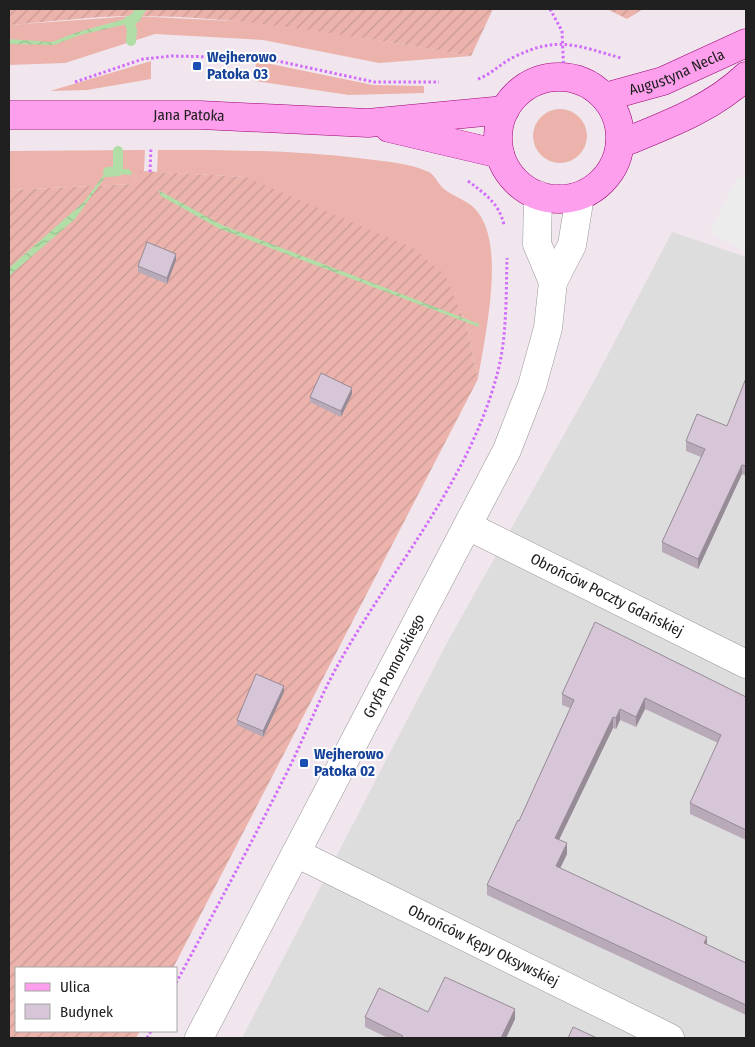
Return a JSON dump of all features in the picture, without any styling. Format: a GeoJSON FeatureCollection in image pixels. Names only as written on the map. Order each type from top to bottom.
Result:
{"type":"FeatureCollection","features":[{"type":"Feature","properties":{"kind":"main road","name":"Augustyna Necla"},"geometry":{"type":"LineString","coordinates":[[605,97],[663,81],[746,43]]}},
{"type":"Feature","properties":{"kind":"main road"},"geometry":{"type":"LineString","coordinates":[[620,144],[677,120],[732,90],[746,76]]}},
{"type":"Feature","properties":{"kind":"main road"},"geometry":{"type":"LineString","coordinates":[[564,77],[587,83],[605,97],[618,119],[620,144],[614,166],[599,185],[580,196],[559,199],[538,195],[514,179],[500,154],[498,132],[505,110],[519,92],[540,80],[564,77]]}},
{"type":"Feature","properties":{"kind":"main road","name":"Jana Patoka"},"geometry":{"type":"LineString","coordinates":[[9,115],[200,115],[368,123],[505,110]]}},
{"type":"Feature","properties":{"kind":"main road","name":"Jana Patoka"},"geometry":{"type":"LineString","coordinates":[[368,123],[500,154]]}},
{"type":"Feature","properties":{"kind":"street","name":"Gryfa Pomorskiego"},"geometry":{"type":"LineString","coordinates":[[538,195],[537,244],[553,282]]}},
{"type":"Feature","properties":{"kind":"street","name":"Gryfa Pomorskiego"},"geometry":{"type":"LineString","coordinates":[[200,1038],[507,450],[532,386],[548,328],[553,282],[572,245],[580,196]]}},
{"type":"Feature","properties":{"kind":"street","name":"Obrońców Poczty Gdańskiej"},"geometry":{"type":"LineString","coordinates":[[468,526],[746,664]]}},
{"type":"Feature","properties":{"kind":"street","name":"Obrońców Kępy Oksywskiej"},"geometry":{"type":"LineString","coordinates":[[296,853],[670,1038]]}},
{"type":"Feature","properties":{"kind":"path"},"geometry":{"type":"LineString","coordinates":[[550,9],[560,26],[564,44],[564,77]]}},
{"type":"Feature","properties":{"kind":"path"},"geometry":{"type":"LineString","coordinates":[[459,114],[460,81],[481,78],[512,58],[535,48],[564,44],[580,45],[624,59]]}},
{"type":"Feature","properties":{"kind":"path"},"geometry":{"type":"LineString","coordinates":[[72,83],[144,59],[172,56],[264,58],[374,82],[445,82]]}},
{"type":"Feature","properties":{"kind":"path"},"geometry":{"type":"LineString","coordinates":[[456,144],[458,173],[492,199],[502,214],[506,233]]}},
{"type":"Feature","properties":{"kind":"path"},"geometry":{"type":"LineString","coordinates":[[150,172],[152,150]]}},
{"type":"Feature","properties":{"kind":"path"},"geometry":{"type":"LineString","coordinates":[[178,979],[283,780],[333,674],[366,615],[404,560],[448,489],[477,431],[498,370],[505,318],[507,252]]}},
{"type":"Feature","properties":{"kind":"shaded area"},"geometry":{"type":"Polygon","coordinates":[[[9,9],[493,9],[471,56],[303,29],[176,17],[118,16],[9,25],[9,9]]]}},
{"type":"Feature","properties":{"kind":"shaded area"},"geometry":{"type":"Polygon","coordinates":[[[607,9],[643,9],[627,19],[607,9]]]}},
{"type":"Feature","properties":{"kind":"shaded area"},"geometry":{"type":"Polygon","coordinates":[[[133,16],[253,22],[336,33],[471,56],[379,63],[263,40],[155,34],[65,63],[9,65],[9,25],[133,16]]]}},
{"type":"Feature","properties":{"kind":"shaded area"},"geometry":{"type":"Polygon","coordinates":[[[151,61],[151,79],[87,90],[50,91],[151,61]]]}},
{"type":"Feature","properties":{"kind":"shaded area"},"geometry":{"type":"Polygon","coordinates":[[[256,61],[373,85],[424,86],[424,93],[349,95],[255,81],[256,61]]]}},
{"type":"Feature","properties":{"kind":"shaded area"},"geometry":{"type":"Polygon","coordinates":[[[555,109],[565,109],[575,113],[583,121],[587,136],[583,151],[575,159],[565,163],[555,163],[545,159],[537,151],[533,141],[533,131],[537,121],[545,113],[555,109]]]}},
{"type":"Feature","properties":{"kind":"shaded area"},"geometry":{"type":"Polygon","coordinates":[[[145,150],[144,171],[141,171],[132,184],[9,190],[9,151],[145,150]]]}},
{"type":"Feature","properties":{"kind":"shaded area"},"geometry":{"type":"Polygon","coordinates":[[[158,150],[236,150],[340,156],[398,163],[431,173],[444,189],[467,202],[477,211],[485,225],[490,241],[492,280],[488,322],[478,379],[466,321],[460,311],[246,177],[157,172],[158,150]]]}},
{"type":"Feature","properties":{"kind":"shaded area"},"geometry":{"type":"Polygon","coordinates":[[[141,171],[246,177],[413,248],[445,275],[466,321],[478,379],[174,967],[15,967],[15,1032],[139,1032],[136,1038],[9,1038],[9,190],[132,184],[141,171]]]}},
{"type":"Feature","properties":{"kind":"shaded area"},"geometry":{"type":"Polygon","coordinates":[[[746,177],[746,252],[709,233],[737,178],[746,177]]]}},
{"type":"Feature","properties":{"kind":"shaded area"},"geometry":{"type":"Polygon","coordinates":[[[672,232],[746,257],[746,1038],[242,1038],[449,639],[593,383],[672,232]]]}},
{"type":"Feature","properties":{"kind":"water"},"geometry":{"type":"Polygon","coordinates":[[[137,9],[145,9],[140,21],[80,35],[54,45],[9,44],[9,39],[52,42],[78,32],[132,17],[137,9]]]}},
{"type":"Feature","properties":{"kind":"water"},"geometry":{"type":"Polygon","coordinates":[[[108,169],[129,169],[132,173],[131,175],[108,173],[75,219],[9,276],[9,268],[84,202],[108,169]]]}},
{"type":"Feature","properties":{"kind":"water"},"geometry":{"type":"Polygon","coordinates":[[[158,190],[222,225],[479,324],[479,327],[220,229],[161,196],[158,190]]]}},
{"type":"Feature","properties":{"kind":"building"},"geometry":{"type":"Polygon","coordinates":[[[147,242],[176,254],[167,278],[138,266],[147,242]]]}},
{"type":"Feature","properties":{"kind":"building"},"geometry":{"type":"Polygon","coordinates":[[[321,373],[352,388],[341,411],[310,397],[321,373]]]}},
{"type":"Feature","properties":{"kind":"building"},"geometry":{"type":"Polygon","coordinates":[[[746,378],[746,466],[742,465],[698,559],[662,542],[705,449],[686,441],[697,414],[727,426],[746,378]]]}},
{"type":"Feature","properties":{"kind":"building"},"geometry":{"type":"Polygon","coordinates":[[[595,622],[746,697],[746,830],[690,803],[721,735],[645,698],[636,717],[620,709],[616,718],[613,717],[555,838],[567,843],[556,866],[707,937],[704,943],[746,963],[746,1005],[487,885],[519,821],[574,700],[562,694],[595,622]]]}},
{"type":"Feature","properties":{"kind":"building"},"geometry":{"type":"Polygon","coordinates":[[[256,674],[284,686],[263,731],[237,720],[256,674]]]}},
{"type":"Feature","properties":{"kind":"building"},"geometry":{"type":"Polygon","coordinates":[[[445,977],[515,1009],[501,1038],[401,1038],[403,1036],[365,1017],[379,988],[428,1012],[445,977]]]}},
{"type":"Feature","properties":{"kind":"building"},"geometry":{"type":"Polygon","coordinates":[[[573,1027],[597,1038],[568,1038],[573,1027]]]}},
{"type":"Feature","properties":{"kind":"waterway"},"geometry":{"type":"LineString","coordinates":[[131,41],[132,30],[129,21],[134,19],[141,9]]}},
{"type":"Feature","properties":{"kind":"waterway"},"geometry":{"type":"LineString","coordinates":[[108,172],[118,171],[118,151]]}},
{"type":"Feature","properties":{"kind":"place","name":"Wejherowo Patoka 03"},"geometry":{"type":"Point","coordinates":[197,66]}},
{"type":"Feature","properties":{"kind":"place","name":"Wejherowo Patoka 02"},"geometry":{"type":"Point","coordinates":[304,763]}}]}
